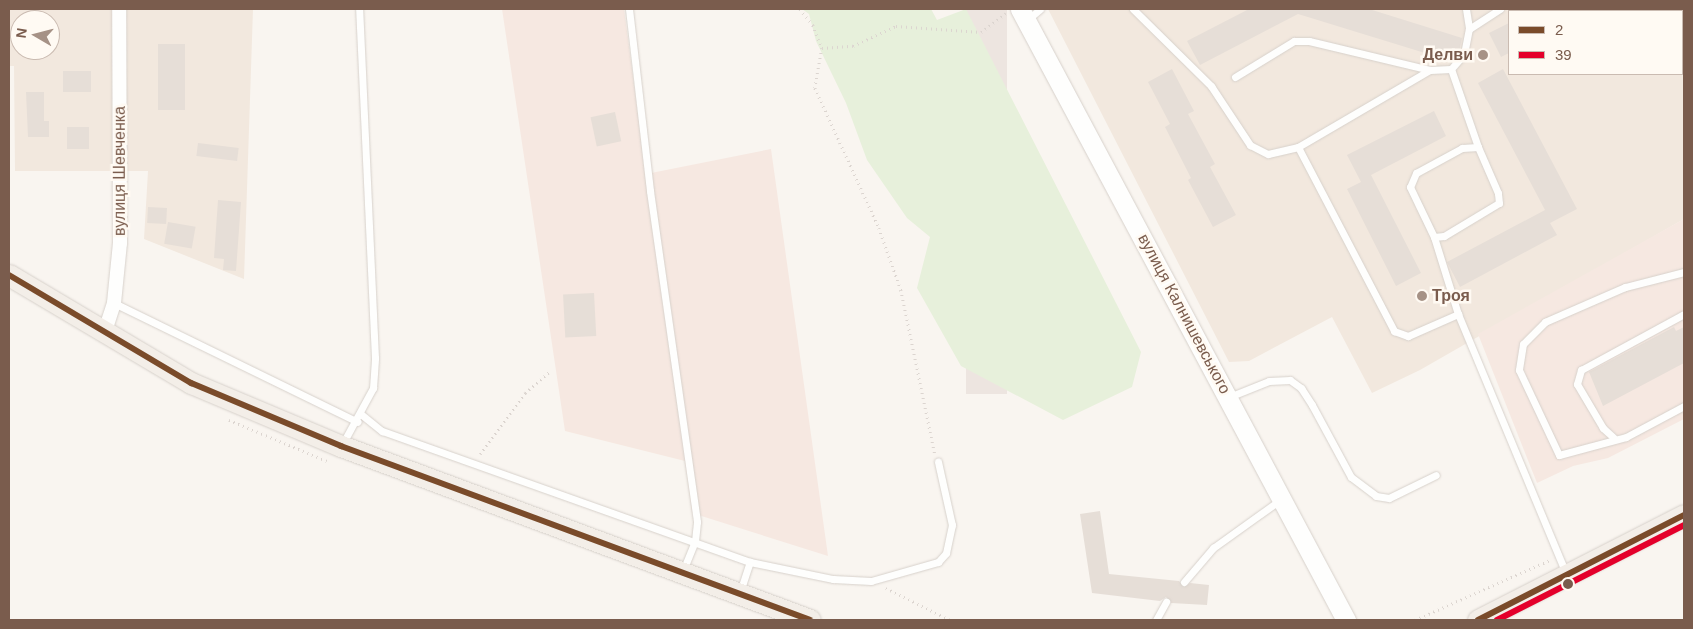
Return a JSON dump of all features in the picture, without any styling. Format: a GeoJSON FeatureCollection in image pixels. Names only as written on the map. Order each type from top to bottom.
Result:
{"type":"FeatureCollection","features":[{"type":"Feature","properties":{"kind":"main road"},"geometry":{"type":"LineString","coordinates":[[9,275],[191,383],[342,446],[683,571],[810,620]]}},
{"type":"Feature","properties":{"kind":"main road"},"geometry":{"type":"LineString","coordinates":[[1478,620],[1684,515]]}},
{"type":"Feature","properties":{"kind":"street","name":"вулиця Шевченка"},"geometry":{"type":"LineString","coordinates":[[105,331],[114,303],[120,242],[119,9]]}},
{"type":"Feature","properties":{"kind":"street","name":"вулиця Калнишевського"},"geometry":{"type":"LineString","coordinates":[[1029,13],[1346,620]]}},
{"type":"Feature","properties":{"kind":"lane"},"geometry":{"type":"LineString","coordinates":[[342,446],[360,418],[373,388],[375,358],[358,9]]}},
{"type":"Feature","properties":{"kind":"lane"},"geometry":{"type":"LineString","coordinates":[[629,9],[650,191],[695,506],[695,541],[683,571]]}},
{"type":"Feature","properties":{"kind":"lane"},"geometry":{"type":"LineString","coordinates":[[1132,9],[1211,86],[1250,145],[1268,154],[1298,147],[1430,70]]}},
{"type":"Feature","properties":{"kind":"lane"},"geometry":{"type":"LineString","coordinates":[[1235,77],[1294,41],[1309,41],[1430,70],[1451,69],[1464,54],[1469,29],[1466,9]]}},
{"type":"Feature","properties":{"kind":"lane"},"geometry":{"type":"LineString","coordinates":[[1469,29],[1500,9]]}},
{"type":"Feature","properties":{"kind":"lane"},"geometry":{"type":"LineString","coordinates":[[1434,237],[1444,236],[1498,202],[1498,193],[1478,147],[1451,69]]}},
{"type":"Feature","properties":{"kind":"lane"},"geometry":{"type":"LineString","coordinates":[[1298,147],[1394,331],[1408,336],[1458,314]]}},
{"type":"Feature","properties":{"kind":"lane"},"geometry":{"type":"LineString","coordinates":[[1478,147],[1455,151],[1410,180],[1410,187],[1434,237],[1458,314],[1567,576]]}},
{"type":"Feature","properties":{"kind":"lane"},"geometry":{"type":"LineString","coordinates":[[1684,272],[1625,287],[1568,310],[1545,322],[1523,344],[1519,370],[1559,455],[1614,438],[1626,437],[1684,406]]}},
{"type":"Feature","properties":{"kind":"lane"},"geometry":{"type":"LineString","coordinates":[[114,303],[382,430],[750,562],[833,579],[871,581],[938,562],[946,553],[952,525],[938,462]]}},
{"type":"Feature","properties":{"kind":"lane"},"geometry":{"type":"LineString","coordinates":[[1614,438],[1603,428],[1578,384],[1581,370],[1684,314]]}},
{"type":"Feature","properties":{"kind":"lane"},"geometry":{"type":"LineString","coordinates":[[1229,397],[1269,381],[1290,380],[1301,388],[1312,405],[1352,477],[1376,496],[1389,498],[1436,475]]}},
{"type":"Feature","properties":{"kind":"lane"},"geometry":{"type":"LineString","coordinates":[[1184,582],[1213,548],[1254,515],[1283,498]]}},
{"type":"Feature","properties":{"kind":"lane"},"geometry":{"type":"LineString","coordinates":[[740,594],[750,562]]}},
{"type":"Feature","properties":{"kind":"lane"},"geometry":{"type":"LineString","coordinates":[[1156,620],[1166,602]]}},
{"type":"Feature","properties":{"kind":"path"},"geometry":{"type":"LineString","coordinates":[[800,9],[813,25],[822,48],[815,88],[879,228],[901,290],[922,378],[929,440],[938,462]]}},
{"type":"Feature","properties":{"kind":"path"},"geometry":{"type":"LineString","coordinates":[[822,48],[853,46],[896,26],[982,32],[1010,9]]}},
{"type":"Feature","properties":{"kind":"path"},"geometry":{"type":"LineString","coordinates":[[473,464],[525,393],[549,372]]}},
{"type":"Feature","properties":{"kind":"path"},"geometry":{"type":"LineString","coordinates":[[1415,620],[1558,556]]}},
{"type":"Feature","properties":{"kind":"path"},"geometry":{"type":"LineString","coordinates":[[871,581],[950,620]]}},
{"type":"Feature","properties":{"kind":"shaded area"},"geometry":{"type":"Polygon","coordinates":[[[9,9],[253,9],[244,279],[144,239],[148,171],[15,171],[14,66],[9,66],[9,9]]]}},
{"type":"Feature","properties":{"kind":"shaded area"},"geometry":{"type":"Polygon","coordinates":[[[502,9],[624,9],[646,174],[771,149],[828,556],[692,513],[685,461],[565,431],[502,9]]]}},
{"type":"Feature","properties":{"kind":"shaded area"},"geometry":{"type":"Polygon","coordinates":[[[966,9],[1007,9],[1007,394],[966,394],[966,9]]]}},
{"type":"Feature","properties":{"kind":"shaded area"},"geometry":{"type":"Polygon","coordinates":[[[1048,9],[1684,9],[1684,219],[1420,370],[1372,393],[1332,317],[1249,361],[1229,362],[1048,9]]]}},
{"type":"Feature","properties":{"kind":"shaded area"},"geometry":{"type":"Polygon","coordinates":[[[1684,219],[1684,419],[1608,458],[1573,466],[1537,483],[1478,334],[1684,219]]]}},
{"type":"Feature","properties":{"kind":"green space"},"geometry":{"type":"Polygon","coordinates":[[[802,9],[931,9],[937,20],[966,9],[1141,352],[1132,387],[1063,420],[961,366],[917,288],[930,237],[907,218],[867,160],[846,103],[816,41],[809,14],[802,9]]]}},
{"type":"Feature","properties":{"kind":"building"},"geometry":{"type":"Polygon","coordinates":[[[1249,9],[1369,9],[1462,38],[1459,52],[1451,61],[1298,14],[1200,65],[1187,41],[1249,9]]]}},
{"type":"Feature","properties":{"kind":"building"},"geometry":{"type":"Polygon","coordinates":[[[1508,24],[1508,54],[1501,57],[1489,33],[1508,24]]]}},
{"type":"Feature","properties":{"kind":"building"},"geometry":{"type":"Polygon","coordinates":[[[158,44],[185,44],[185,110],[158,110],[158,44]]]}},
{"type":"Feature","properties":{"kind":"building"},"geometry":{"type":"Polygon","coordinates":[[[1172,69],[1194,111],[1188,114],[1215,164],[1210,167],[1236,215],[1213,227],[1188,180],[1191,178],[1165,127],[1170,124],[1148,82],[1172,69]]]}},
{"type":"Feature","properties":{"kind":"building"},"geometry":{"type":"Polygon","coordinates":[[[1503,69],[1577,209],[1550,223],[1557,235],[1460,287],[1447,262],[1545,210],[1478,83],[1503,69]]]}},
{"type":"Feature","properties":{"kind":"building"},"geometry":{"type":"Polygon","coordinates":[[[63,71],[91,71],[91,92],[63,92],[63,71]]]}},
{"type":"Feature","properties":{"kind":"building"},"geometry":{"type":"Polygon","coordinates":[[[26,92],[44,92],[44,121],[49,121],[49,137],[28,137],[26,92]]]}},
{"type":"Feature","properties":{"kind":"building"},"geometry":{"type":"Polygon","coordinates":[[[1434,111],[1446,136],[1371,175],[1421,273],[1396,286],[1347,189],[1361,182],[1347,155],[1434,111]]]}},
{"type":"Feature","properties":{"kind":"building"},"geometry":{"type":"Polygon","coordinates":[[[615,112],[621,141],[597,147],[591,117],[615,112]]]}},
{"type":"Feature","properties":{"kind":"building"},"geometry":{"type":"Polygon","coordinates":[[[67,127],[89,127],[89,149],[67,149],[67,127]]]}},
{"type":"Feature","properties":{"kind":"building"},"geometry":{"type":"Polygon","coordinates":[[[198,143],[239,148],[237,161],[196,156],[198,143]]]}},
{"type":"Feature","properties":{"kind":"building"},"geometry":{"type":"Polygon","coordinates":[[[218,200],[241,202],[236,271],[223,270],[224,259],[214,258],[218,200]]]}},
{"type":"Feature","properties":{"kind":"building"},"geometry":{"type":"Polygon","coordinates":[[[148,207],[167,208],[166,224],[147,223],[148,207]]]}},
{"type":"Feature","properties":{"kind":"building"},"geometry":{"type":"Polygon","coordinates":[[[168,222],[196,227],[192,249],[164,244],[168,222]]]}},
{"type":"Feature","properties":{"kind":"building"},"geometry":{"type":"Polygon","coordinates":[[[594,293],[596,336],[565,338],[563,295],[594,293]]]}},
{"type":"Feature","properties":{"kind":"building"},"geometry":{"type":"Polygon","coordinates":[[[1674,327],[1676,331],[1684,327],[1684,363],[1603,406],[1589,372],[1674,327]]]}},
{"type":"Feature","properties":{"kind":"building"},"geometry":{"type":"Polygon","coordinates":[[[1100,511],[1109,574],[1179,581],[1184,587],[1190,583],[1209,585],[1207,605],[1171,603],[1166,597],[1160,601],[1092,593],[1080,514],[1100,511]]]}},
{"type":"Feature","properties":{"kind":"transit line","name":"2"},"geometry":{"type":"LineString","coordinates":[[9,275],[191,383],[341,446],[810,620]]}},
{"type":"Feature","properties":{"kind":"transit line","name":"2"},"geometry":{"type":"LineString","coordinates":[[1478,620],[1684,515]]}},
{"type":"Feature","properties":{"kind":"transit line","name":"39"},"geometry":{"type":"LineString","coordinates":[[1497,620],[1684,525]]}},
{"type":"Feature","properties":{"kind":"place","name":"Делви"},"geometry":{"type":"Point","coordinates":[1483,55]}},
{"type":"Feature","properties":{"kind":"place","name":"Троя"},"geometry":{"type":"Point","coordinates":[1422,296]}}]}
